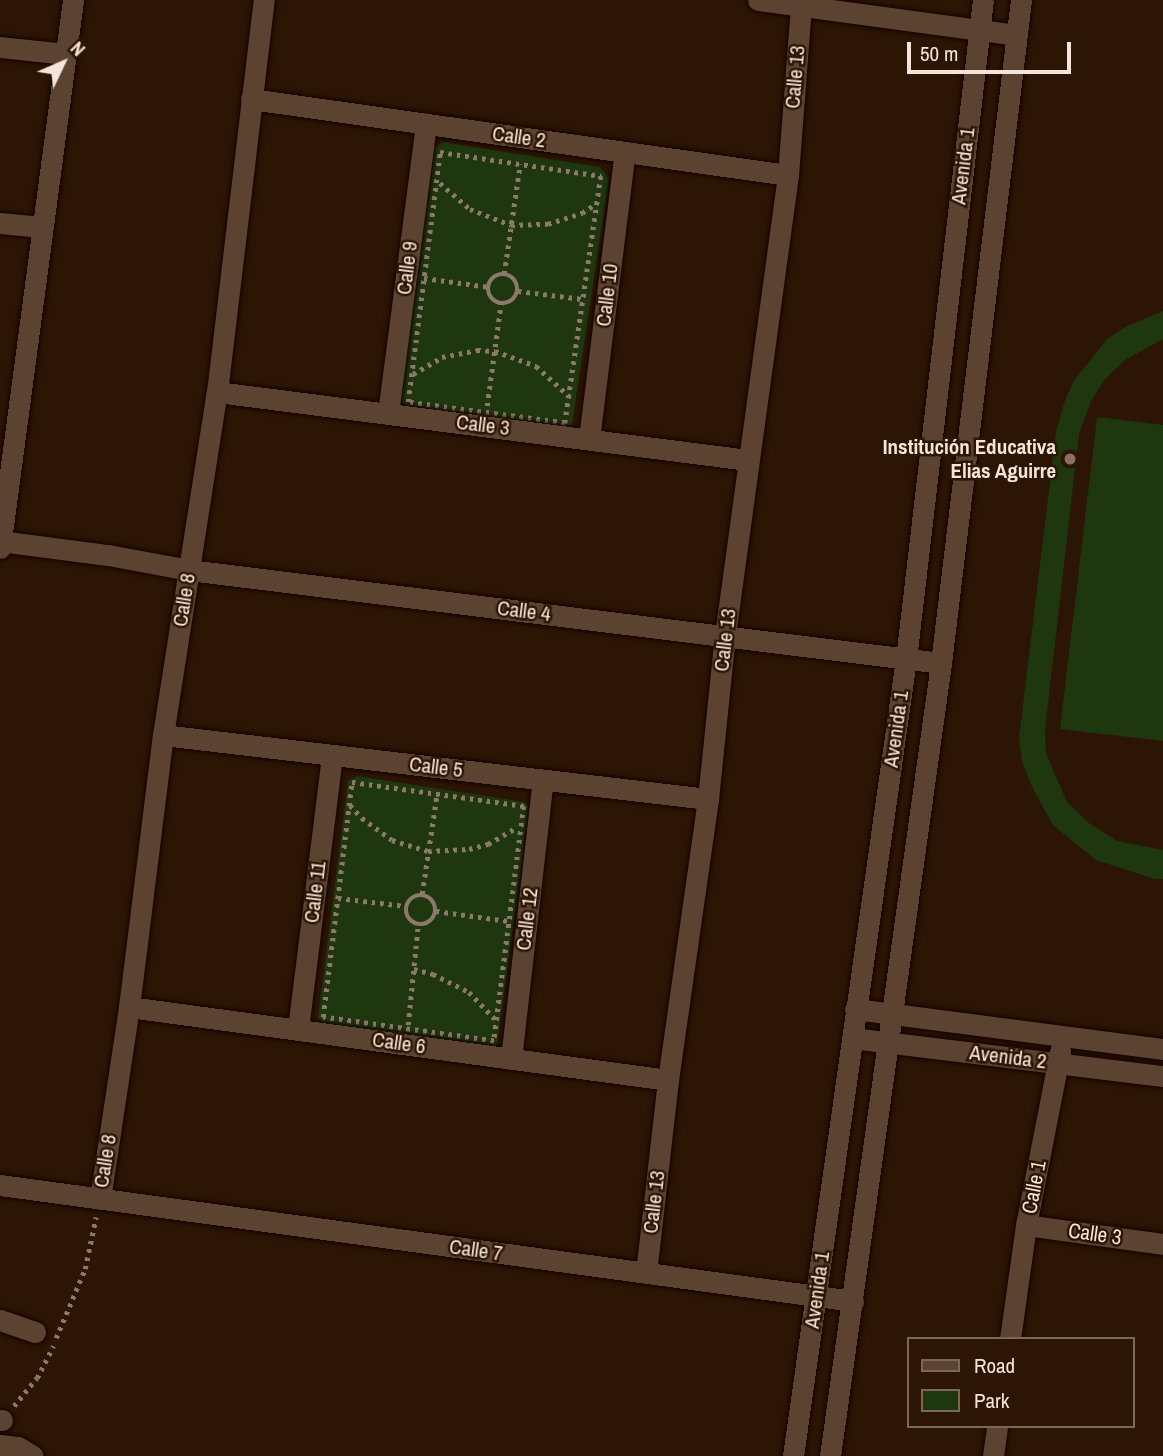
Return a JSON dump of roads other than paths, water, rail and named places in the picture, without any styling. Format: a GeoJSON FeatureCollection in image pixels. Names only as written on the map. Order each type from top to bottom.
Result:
{"type":"FeatureCollection","features":[{"type":"Feature","properties":{"kind":"street"},"geometry":{"type":"LineString","coordinates":[[0,543],[9,403],[42,227],[72,0]]}},
{"type":"Feature","properties":{"kind":"street","name":"Calle 8"},"geometry":{"type":"LineString","coordinates":[[100,1199],[129,1007],[163,735],[217,392],[264,0]]}},
{"type":"Feature","properties":{"kind":"street"},"geometry":{"type":"LineString","coordinates":[[758,0],[1017,35]]}},
{"type":"Feature","properties":{"kind":"street","name":"Avenida 1"},"geometry":{"type":"LineString","coordinates":[[793,1456],[906,659],[983,0]]}},
{"type":"Feature","properties":{"kind":"street","name":"Avenida 1"},"geometry":{"type":"LineString","coordinates":[[830,1456],[941,663],[1021,0]]}},
{"type":"Feature","properties":{"kind":"street","name":"Calle 13"},"geometry":{"type":"LineString","coordinates":[[646,1273],[668,1080],[708,799],[725,635],[788,175],[801,6]]}},
{"type":"Feature","properties":{"kind":"street"},"geometry":{"type":"LineString","coordinates":[[0,47],[65,54]]}},
{"type":"Feature","properties":{"kind":"street","name":"Calle 2"},"geometry":{"type":"LineString","coordinates":[[251,99],[788,175]]}},
{"type":"Feature","properties":{"kind":"street","name":"Calle 9"},"geometry":{"type":"LineString","coordinates":[[388,413],[426,123]]}},
{"type":"Feature","properties":{"kind":"street","name":"Calle 10"},"geometry":{"type":"LineString","coordinates":[[589,439],[625,152]]}},
{"type":"Feature","properties":{"kind":"street"},"geometry":{"type":"LineString","coordinates":[[0,223],[42,227]]}},
{"type":"Feature","properties":{"kind":"street","name":"Calle 3"},"geometry":{"type":"LineString","coordinates":[[217,392],[748,460]]}},
{"type":"Feature","properties":{"kind":"street","name":"Calle 4"},"geometry":{"type":"LineString","coordinates":[[0,543],[108,555],[189,570],[941,663]]}},
{"type":"Feature","properties":{"kind":"street","name":"Calle 5"},"geometry":{"type":"LineString","coordinates":[[163,735],[708,799]]}},
{"type":"Feature","properties":{"kind":"street","name":"Calle 11"},"geometry":{"type":"LineString","coordinates":[[298,1029],[332,755]]}},
{"type":"Feature","properties":{"kind":"street","name":"Calle 12"},"geometry":{"type":"LineString","coordinates":[[511,1059],[543,780]]}},
{"type":"Feature","properties":{"kind":"street","name":"Calle 6"},"geometry":{"type":"LineString","coordinates":[[129,1007],[668,1080]]}},
{"type":"Feature","properties":{"kind":"street","name":"Avenida 2"},"geometry":{"type":"LineString","coordinates":[[855,1009],[892,1016],[1163,1049]]}},
{"type":"Feature","properties":{"kind":"street","name":"Calle 1"},"geometry":{"type":"LineString","coordinates":[[1010,1337],[1026,1225],[1062,1037]]}},
{"type":"Feature","properties":{"kind":"street","name":"Avenida 2"},"geometry":{"type":"LineString","coordinates":[[852,1038],[1163,1076]]}},
{"type":"Feature","properties":{"kind":"street","name":"Calle 7"},"geometry":{"type":"LineString","coordinates":[[0,1185],[853,1300]]}},
{"type":"Feature","properties":{"kind":"street","name":"Calle 3"},"geometry":{"type":"LineString","coordinates":[[1026,1225],[1163,1244]]}},
{"type":"Feature","properties":{"kind":"street"},"geometry":{"type":"LineString","coordinates":[[0,1320],[35,1332]]}},
{"type":"Feature","properties":{"kind":"street"},"geometry":{"type":"LineString","coordinates":[[993,1456],[997,1428]]}},
{"type":"Feature","properties":{"kind":"street"},"geometry":{"type":"LineString","coordinates":[[0,1446],[18,1447],[33,1456]]}},
{"type":"Feature","properties":{"kind":"place","name":"Institución Educativa Elias Aguirre"},"geometry":{"type":"Point","coordinates":[1070,459]}}]}
